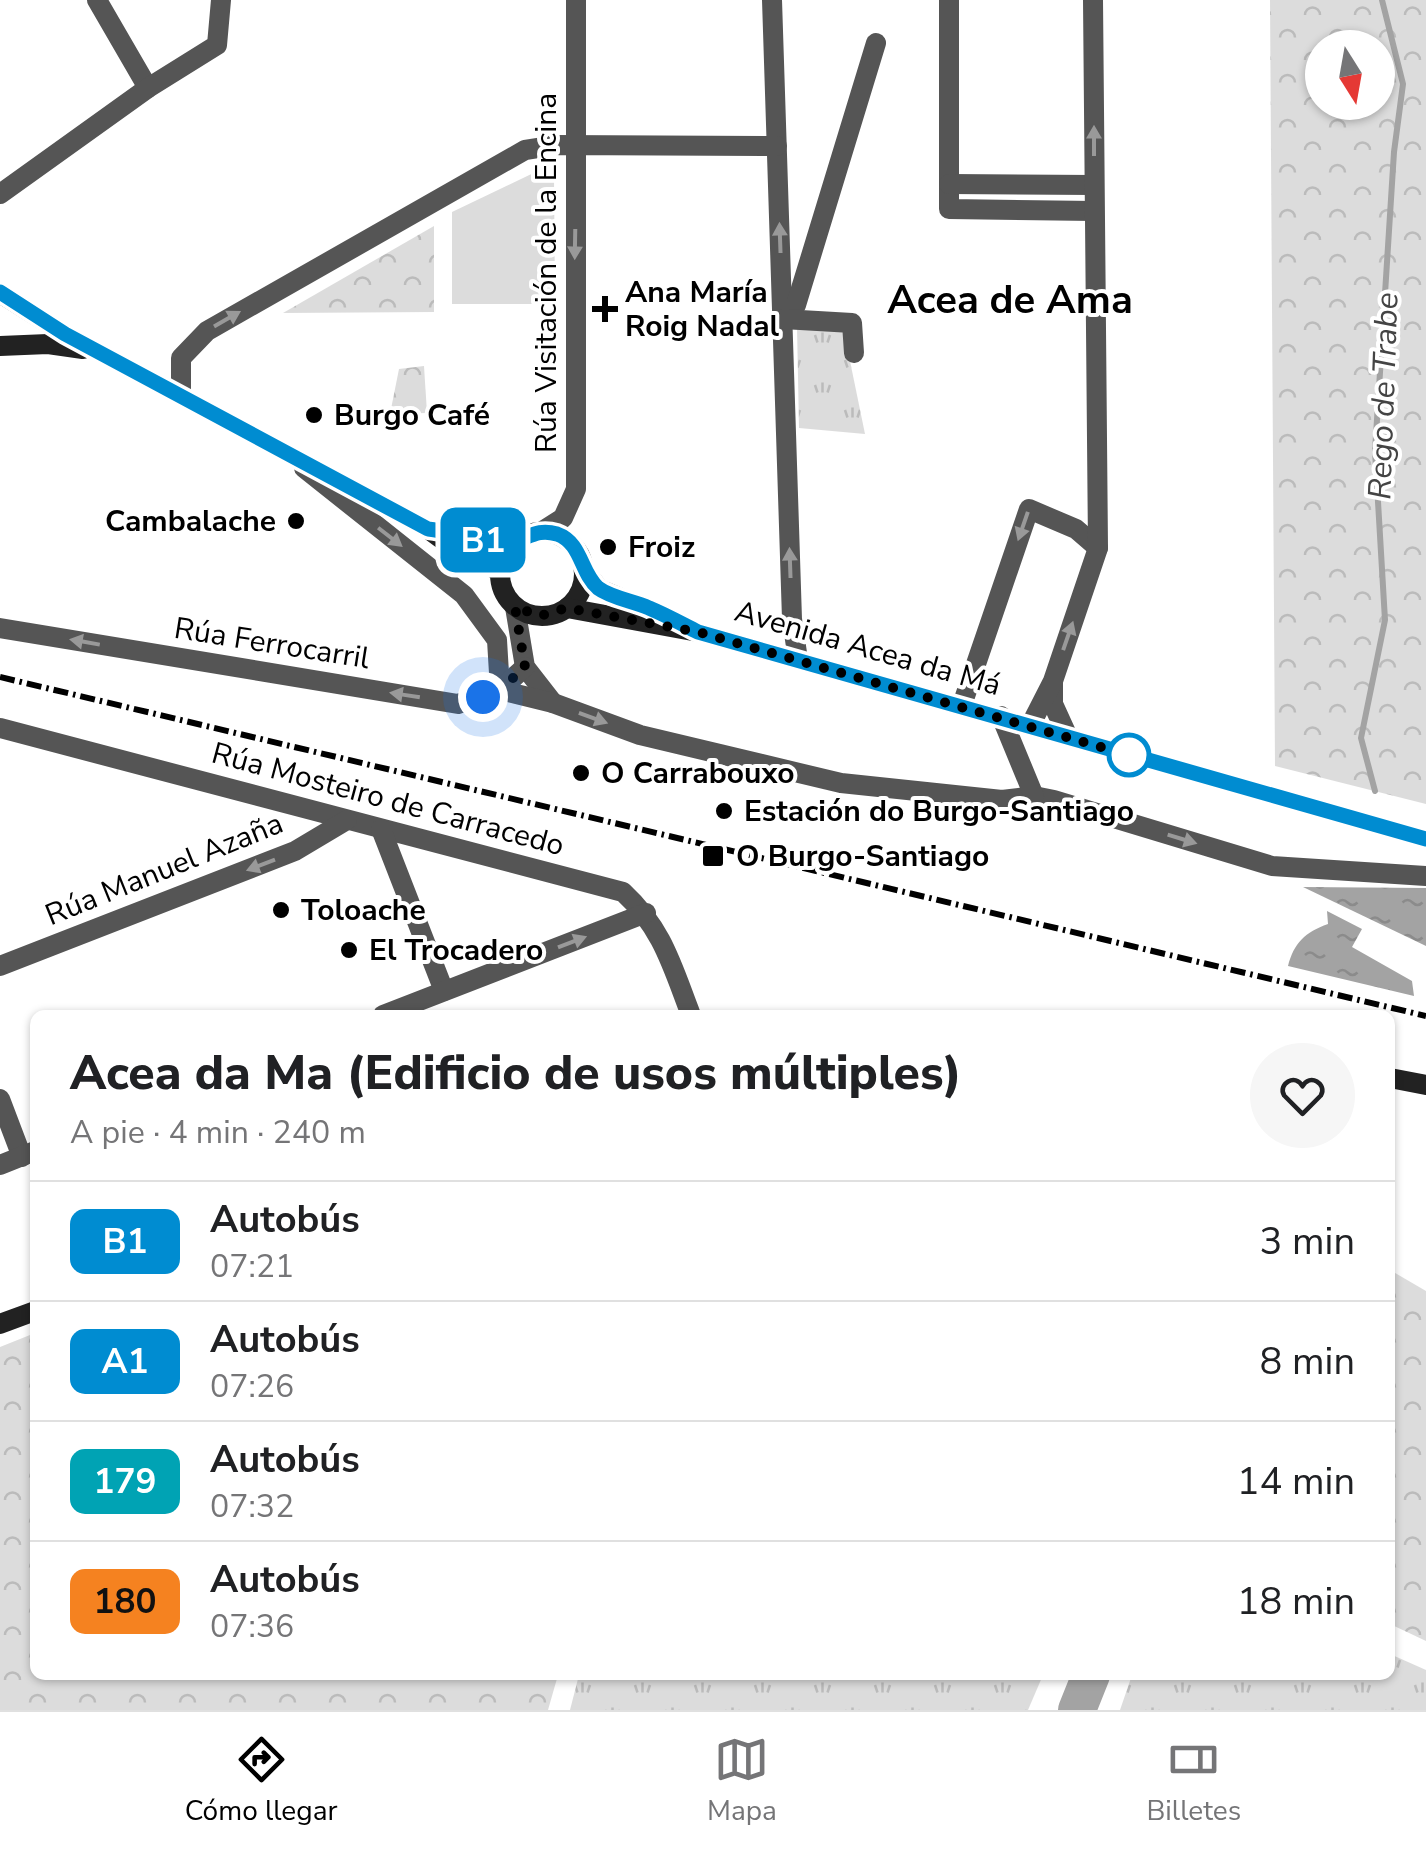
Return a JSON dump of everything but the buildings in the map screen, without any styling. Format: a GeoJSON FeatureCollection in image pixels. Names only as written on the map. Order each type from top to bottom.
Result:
{"type":"FeatureCollection","features":[{"type":"Feature","properties":{"kind":"main road"},"geometry":{"type":"LineString","coordinates":[[0,292],[95,350],[428,529],[462,554],[500,570]]}},
{"type":"Feature","properties":{"kind":"main road"},"geometry":{"type":"LineString","coordinates":[[0,346],[48,344],[95,350]]}},
{"type":"Feature","properties":{"kind":"main road"},"geometry":{"type":"LineString","coordinates":[[428,529],[487,541],[514,542],[541,532],[565,538],[575,547],[584,570],[600,589],[698,632]]}},
{"type":"Feature","properties":{"kind":"main road"},"geometry":{"type":"LineString","coordinates":[[514,542],[500,570],[501,584],[515,607],[540,616],[566,608],[698,632]]}},
{"type":"Feature","properties":{"kind":"main road"},"geometry":{"type":"LineString","coordinates":[[566,608],[580,592],[584,570]]}},
{"type":"Feature","properties":{"kind":"main road","name":"Avenida Acea da Má"},"geometry":{"type":"LineString","coordinates":[[698,632],[1426,839]]}},
{"type":"Feature","properties":{"kind":"main road"},"geometry":{"type":"LineString","coordinates":[[1395,1079],[1426,1086]]}},
{"type":"Feature","properties":{"kind":"main road"},"geometry":{"type":"LineString","coordinates":[[0,1324],[30,1312]]}},
{"type":"Feature","properties":{"kind":"street"},"geometry":{"type":"LineString","coordinates":[[97,0],[148,88]]}},
{"type":"Feature","properties":{"kind":"street"},"geometry":{"type":"LineString","coordinates":[[0,194],[148,88],[218,46],[221,0]]}},
{"type":"Feature","properties":{"kind":"street","name":"Rúa Visitación de la Encina"},"geometry":{"type":"LineString","coordinates":[[541,532],[563,518],[576,489],[576,0]]}},
{"type":"Feature","properties":{"kind":"street"},"geometry":{"type":"LineString","coordinates":[[772,0],[792,619],[798,660]]}},
{"type":"Feature","properties":{"kind":"street"},"geometry":{"type":"LineString","coordinates":[[950,0],[949,209],[1094,211]]}},
{"type":"Feature","properties":{"kind":"street"},"geometry":{"type":"LineString","coordinates":[[1030,726],[1053,681],[1098,548],[1093,0]]}},
{"type":"Feature","properties":{"kind":"street"},"geometry":{"type":"LineString","coordinates":[[783,319],[796,305],[876,43]]}},
{"type":"Feature","properties":{"kind":"street"},"geometry":{"type":"LineString","coordinates":[[181,395],[181,358],[207,331],[525,150],[557,145],[777,146]]}},
{"type":"Feature","properties":{"kind":"street"},"geometry":{"type":"LineString","coordinates":[[949,184],[1094,185]]}},
{"type":"Feature","properties":{"kind":"street"},"geometry":{"type":"LineString","coordinates":[[783,319],[852,322],[854,354]]}},
{"type":"Feature","properties":{"kind":"street"},"geometry":{"type":"LineString","coordinates":[[286,455],[464,595],[497,640],[500,690],[552,703],[640,734],[841,783],[1002,800],[1034,796],[1272,866],[1426,876]]}},
{"type":"Feature","properties":{"kind":"street"},"geometry":{"type":"LineString","coordinates":[[962,705],[1029,509],[1076,529],[1098,548]]}},
{"type":"Feature","properties":{"kind":"street"},"geometry":{"type":"LineString","coordinates":[[515,607],[525,667],[552,703]]}},
{"type":"Feature","properties":{"kind":"street","name":"Rúa Ferrocarril"},"geometry":{"type":"LineString","coordinates":[[0,628],[458,704],[500,690],[525,667]]}},
{"type":"Feature","properties":{"kind":"street"},"geometry":{"type":"LineString","coordinates":[[1053,681],[1054,704],[1068,738]]}},
{"type":"Feature","properties":{"kind":"street"},"geometry":{"type":"LineString","coordinates":[[1001,716],[1034,796]]}},
{"type":"Feature","properties":{"kind":"street","name":"Rúa Mosteiro de Carracedo"},"geometry":{"type":"LineString","coordinates":[[0,728],[623,892],[646,913]]}},
{"type":"Feature","properties":{"kind":"street","name":"Rúa Manuel Azaña"},"geometry":{"type":"LineString","coordinates":[[0,966],[295,852],[347,820]]}},
{"type":"Feature","properties":{"kind":"street"},"geometry":{"type":"LineString","coordinates":[[382,829],[444,991]]}},
{"type":"Feature","properties":{"kind":"street"},"geometry":{"type":"LineString","coordinates":[[396,1010],[646,913],[660,936],[689,1010]]}},
{"type":"Feature","properties":{"kind":"street"},"geometry":{"type":"LineString","coordinates":[[0,1098],[28,1154],[0,1165]]}},
{"type":"Feature","properties":{"kind":"green space"},"geometry":{"type":"Polygon","coordinates":[[[1270,0],[1426,0],[1426,804],[1275,766],[1270,0]]]}},
{"type":"Feature","properties":{"kind":"green space"},"geometry":{"type":"Polygon","coordinates":[[[546,167],[554,176],[555,304],[452,304],[452,212],[546,167]]]}},
{"type":"Feature","properties":{"kind":"green space"},"geometry":{"type":"Polygon","coordinates":[[[434,226],[434,312],[283,313],[434,226]]]}},
{"type":"Feature","properties":{"kind":"green space"},"geometry":{"type":"Polygon","coordinates":[[[797,326],[843,327],[865,434],[799,428],[797,326]]]}},
{"type":"Feature","properties":{"kind":"green space"},"geometry":{"type":"Polygon","coordinates":[[[424,366],[427,413],[390,414],[399,369],[424,366]]]}},
{"type":"Feature","properties":{"kind":"green space"},"geometry":{"type":"Polygon","coordinates":[[[1395,1273],[1426,1291],[1426,1641],[1395,1626],[1395,1273]]]}},
{"type":"Feature","properties":{"kind":"green space"},"geometry":{"type":"Polygon","coordinates":[[[30,1335],[30,1680],[557,1680],[548,1710],[0,1710],[0,1347],[30,1335]]]}},
{"type":"Feature","properties":{"kind":"green space"},"geometry":{"type":"Polygon","coordinates":[[[1395,1656],[1426,1670],[1426,1710],[1120,1710],[1130,1680],[1395,1680],[1395,1656]]]}},
{"type":"Feature","properties":{"kind":"green space"},"geometry":{"type":"Polygon","coordinates":[[[578,1680],[1041,1680],[1028,1710],[570,1710],[578,1680]]]}},
{"type":"Feature","properties":{"kind":"water"},"geometry":{"type":"Polygon","coordinates":[[[1303,887],[1426,888],[1426,946],[1303,887]]]}},
{"type":"Feature","properties":{"kind":"water"},"geometry":{"type":"Polygon","coordinates":[[[1327,911],[1362,929],[1352,947],[1412,981],[1414,996],[1288,966],[1302,939],[1328,924],[1327,911]]]}},
{"type":"Feature","properties":{"kind":"waterway","name":"Rego de Trabe"},"geometry":{"type":"LineString","coordinates":[[1375,791],[1361,738],[1385,620],[1375,451],[1394,152],[1403,84],[1382,0]]}},
{"type":"Feature","properties":{"kind":"waterway","name":"Rego de Trabe"},"geometry":{"type":"LineString","coordinates":[[1077,1710],[1089,1680]]}},
{"type":"Feature","properties":{"kind":"railway"},"geometry":{"type":"LineString","coordinates":[[0,677],[1426,1016]]}},
{"type":"Feature","properties":{"kind":"bus line","name":"B1"},"geometry":{"type":"LineString","coordinates":[[0,292],[65,334],[428,529],[487,541],[514,542],[531,533],[554,533],[575,547],[584,570],[600,589],[698,632],[1426,839]]}},
{"type":"Feature","properties":{"kind":"place","name":"Ana María Roig Nadal"},"geometry":{"type":"Point","coordinates":[605,309]}},
{"type":"Feature","properties":{"kind":"place","name":"Burgo Café"},"geometry":{"type":"Point","coordinates":[314,415]}},
{"type":"Feature","properties":{"kind":"place","name":"Cambalache"},"geometry":{"type":"Point","coordinates":[296,521]}},
{"type":"Feature","properties":{"kind":"place","name":"Froiz"},"geometry":{"type":"Point","coordinates":[608,547]}},
{"type":"Feature","properties":{"kind":"place","name":"O Carrabouxo"},"geometry":{"type":"Point","coordinates":[581,773]}},
{"type":"Feature","properties":{"kind":"place","name":"Estación do Burgo-Santiago"},"geometry":{"type":"Point","coordinates":[724,811]}},
{"type":"Feature","properties":{"kind":"place","name":"O Burgo-Santiago"},"geometry":{"type":"Point","coordinates":[713,856]}},
{"type":"Feature","properties":{"kind":"place","name":"Toloache"},"geometry":{"type":"Point","coordinates":[281,910]}},
{"type":"Feature","properties":{"kind":"place","name":"El Trocadero"},"geometry":{"type":"Point","coordinates":[349,950]}},
{"type":"Feature","properties":{"kind":"district","name":"Acea de Ama"},"geometry":{"type":"Point","coordinates":[1010,299]}},
{"type":"Feature","properties":{"kind":"route"},"geometry":{"type":"LineString","coordinates":[[483,697],[500,690],[525,667],[515,607],[540,616],[554,615],[566,608],[698,632],[1129,755]]}}]}
